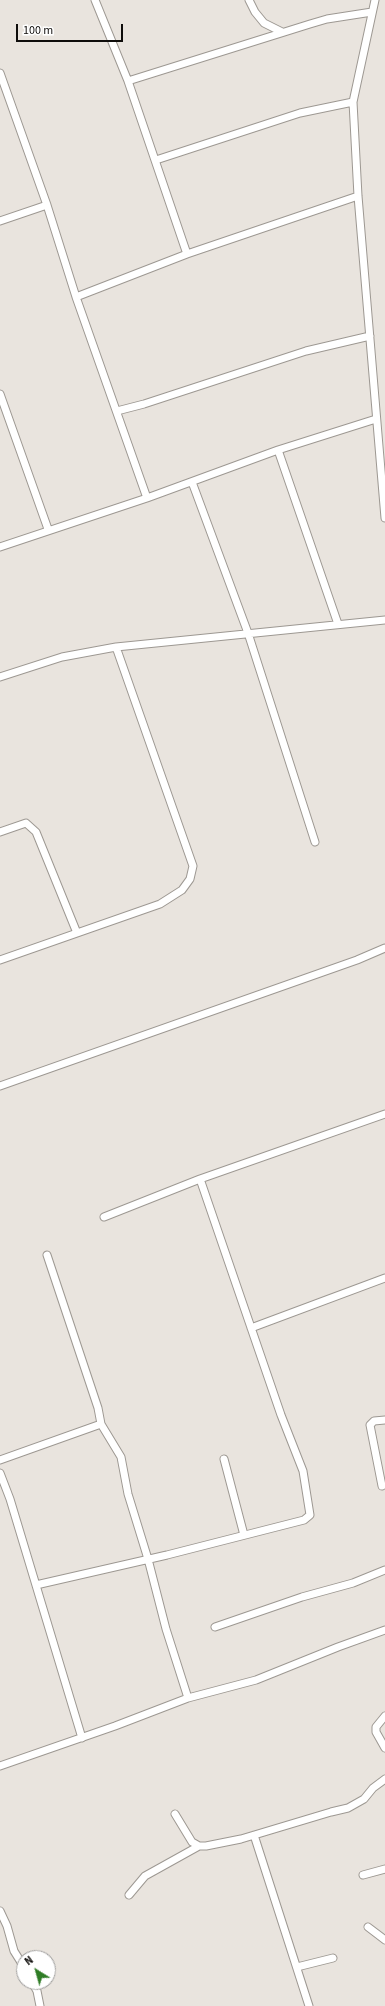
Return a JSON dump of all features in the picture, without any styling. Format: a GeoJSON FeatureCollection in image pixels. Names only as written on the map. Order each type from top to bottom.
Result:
{"type":"FeatureCollection","features":[{"type":"Feature","properties":{"kind":"street"},"geometry":{"type":"LineString","coordinates":[[95,0],[128,81],[188,254]]}},
{"type":"Feature","properties":{"kind":"street"},"geometry":{"type":"LineString","coordinates":[[249,0],[254,12],[264,23],[282,32]]}},
{"type":"Feature","properties":{"kind":"street"},"geometry":{"type":"LineString","coordinates":[[375,0],[353,102],[358,196],[385,518]]}},
{"type":"Feature","properties":{"kind":"street"},"geometry":{"type":"LineString","coordinates":[[128,81],[327,19],[372,12]]}},
{"type":"Feature","properties":{"kind":"street"},"geometry":{"type":"LineString","coordinates":[[0,73],[4,94],[47,205],[76,297],[147,498]]}},
{"type":"Feature","properties":{"kind":"street"},"geometry":{"type":"LineString","coordinates":[[156,160],[300,113],[353,102]]}},
{"type":"Feature","properties":{"kind":"street"},"geometry":{"type":"LineString","coordinates":[[76,297],[188,254],[358,196]]}},
{"type":"Feature","properties":{"kind":"street"},"geometry":{"type":"LineString","coordinates":[[0,221],[47,205]]}},
{"type":"Feature","properties":{"kind":"street"},"geometry":{"type":"LineString","coordinates":[[117,411],[144,404],[306,351],[370,336]]}},
{"type":"Feature","properties":{"kind":"street"},"geometry":{"type":"LineString","coordinates":[[0,394],[48,529]]}},
{"type":"Feature","properties":{"kind":"street"},"geometry":{"type":"LineString","coordinates":[[0,546],[48,529],[147,498],[278,450],[376,418]]}},
{"type":"Feature","properties":{"kind":"street"},"geometry":{"type":"LineString","coordinates":[[278,450],[338,624]]}},
{"type":"Feature","properties":{"kind":"street"},"geometry":{"type":"LineString","coordinates":[[192,482],[248,633],[315,842]]}},
{"type":"Feature","properties":{"kind":"street"},"geometry":{"type":"LineString","coordinates":[[0,676],[62,657],[116,647],[385,620]]}},
{"type":"Feature","properties":{"kind":"street"},"geometry":{"type":"LineString","coordinates":[[0,960],[160,904],[186,886],[193,866],[116,647]]}},
{"type":"Feature","properties":{"kind":"street"},"geometry":{"type":"LineString","coordinates":[[0,832],[26,823],[36,832],[77,933]]}},
{"type":"Feature","properties":{"kind":"street"},"geometry":{"type":"LineString","coordinates":[[0,1086],[357,960],[385,948]]}},
{"type":"Feature","properties":{"kind":"street"},"geometry":{"type":"LineString","coordinates":[[104,1217],[200,1179],[385,1114]]}},
{"type":"Feature","properties":{"kind":"street"},"geometry":{"type":"LineString","coordinates":[[36,1585],[148,1559],[304,1520],[309,1517],[310,1513],[303,1471],[280,1415],[200,1179]]}},
{"type":"Feature","properties":{"kind":"street"},"geometry":{"type":"LineString","coordinates":[[46,1255],[98,1408],[101,1424],[121,1457],[128,1494],[148,1559],[166,1629],[188,1698]]}},
{"type":"Feature","properties":{"kind":"street"},"geometry":{"type":"LineString","coordinates":[[251,1328],[385,1278]]}},
{"type":"Feature","properties":{"kind":"street"},"geometry":{"type":"LineString","coordinates":[[382,1486],[370,1425],[374,1421],[385,1420]]}},
{"type":"Feature","properties":{"kind":"street"},"geometry":{"type":"LineString","coordinates":[[0,1460],[101,1424]]}},
{"type":"Feature","properties":{"kind":"street"},"geometry":{"type":"LineString","coordinates":[[224,1459],[244,1535]]}},
{"type":"Feature","properties":{"kind":"street"},"geometry":{"type":"LineString","coordinates":[[0,1473],[36,1585],[82,1738]]}},
{"type":"Feature","properties":{"kind":"street"},"geometry":{"type":"LineString","coordinates":[[215,1627],[302,1597],[353,1583],[385,1570]]}},
{"type":"Feature","properties":{"kind":"street"},"geometry":{"type":"LineString","coordinates":[[0,1766],[82,1738],[188,1698],[256,1680],[385,1630]]}},
{"type":"Feature","properties":{"kind":"street"},"geometry":{"type":"LineString","coordinates":[[385,1716],[376,1727],[376,1732],[385,1748]]}},
{"type":"Feature","properties":{"kind":"street"},"geometry":{"type":"LineString","coordinates":[[129,1895],[145,1876],[199,1846],[206,1846],[254,1835],[356,1805],[385,1779]]}},
{"type":"Feature","properties":{"kind":"street"},"geometry":{"type":"LineString","coordinates":[[175,1814],[192,1842],[199,1846]]}},
{"type":"Feature","properties":{"kind":"street"},"geometry":{"type":"LineString","coordinates":[[254,1835],[309,2006]]}},
{"type":"Feature","properties":{"kind":"street"},"geometry":{"type":"LineString","coordinates":[[364,1875],[385,1869]]}},
{"type":"Feature","properties":{"kind":"street"},"geometry":{"type":"LineString","coordinates":[[0,1912],[8,1926],[16,1954]]}},
{"type":"Feature","properties":{"kind":"street"},"geometry":{"type":"LineString","coordinates":[[368,1927],[385,1940]]}},
{"type":"Feature","properties":{"kind":"street"},"geometry":{"type":"LineString","coordinates":[[296,1967],[333,1958]]}},
{"type":"Feature","properties":{"kind":"street"},"geometry":{"type":"LineString","coordinates":[[36,1990],[40,2006]]}}]}
